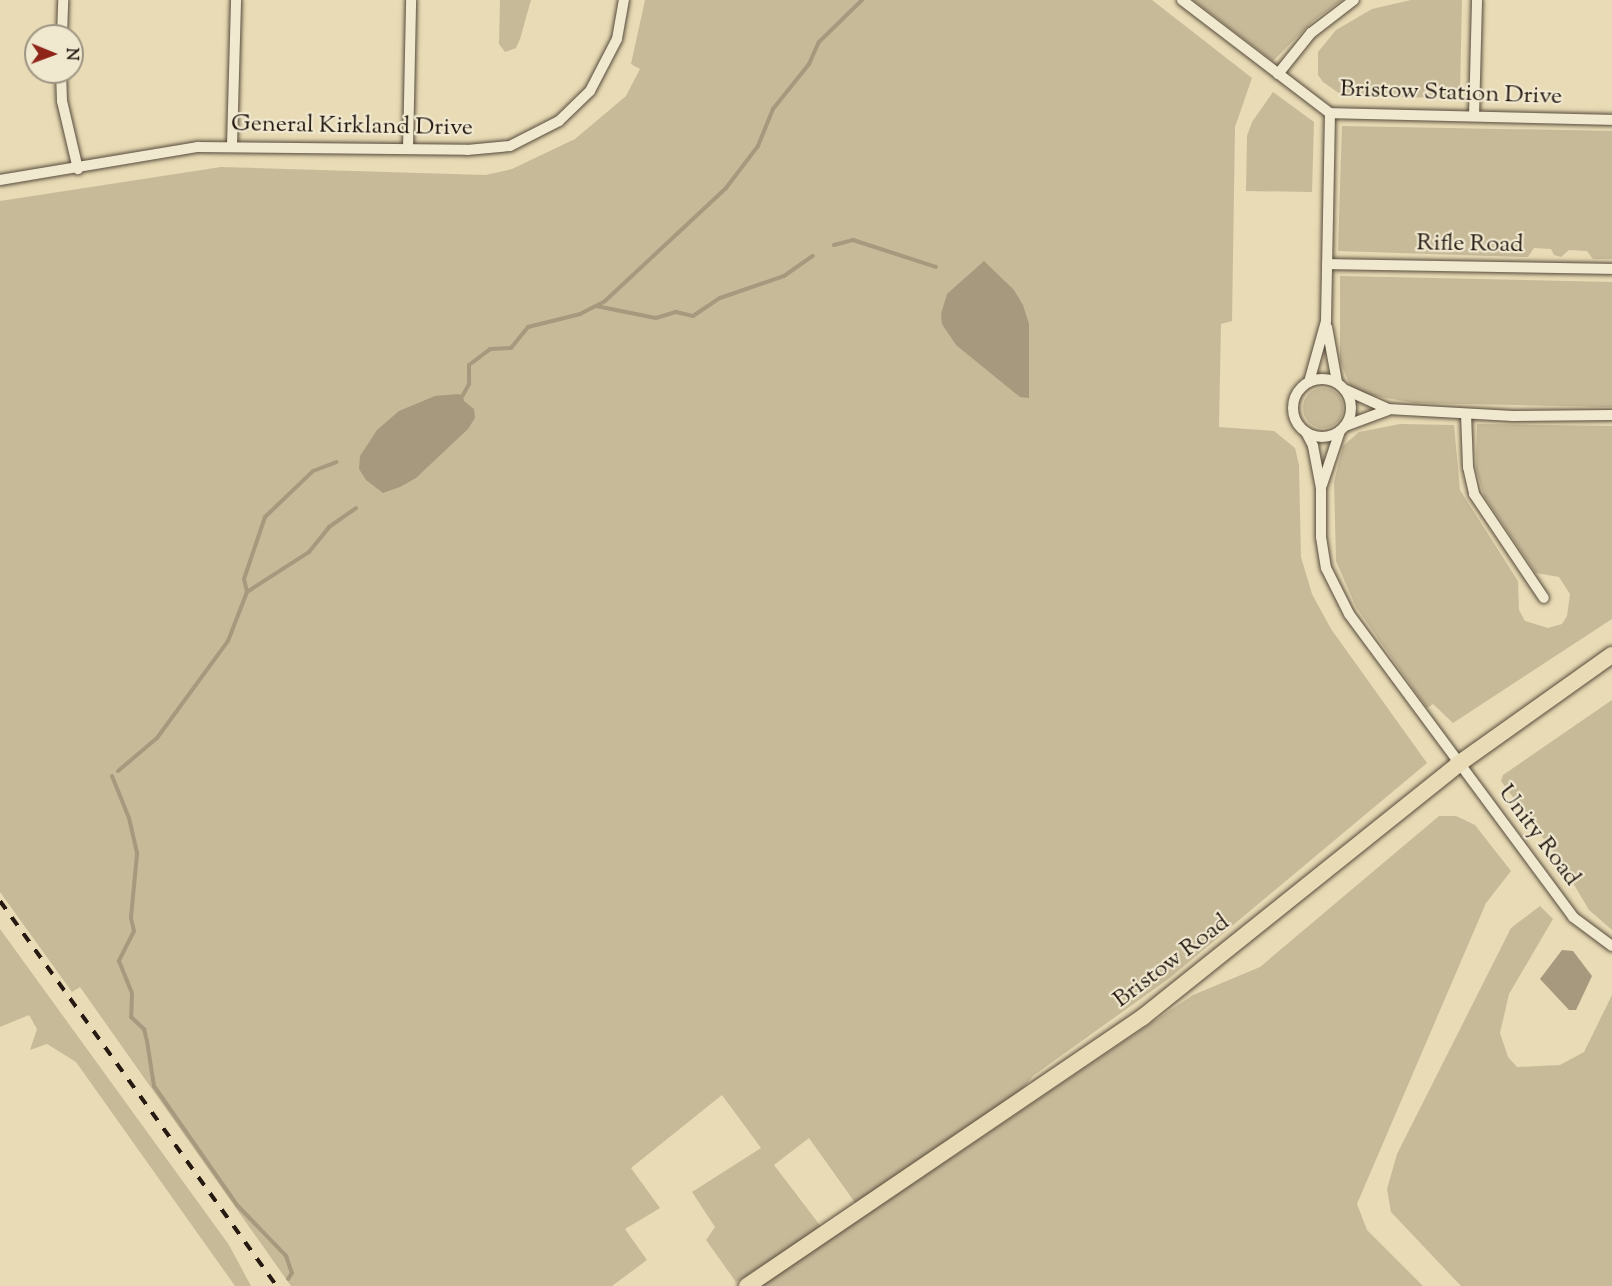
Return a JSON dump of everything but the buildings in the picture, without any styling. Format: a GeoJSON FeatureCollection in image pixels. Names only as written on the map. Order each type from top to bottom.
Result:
{"type":"FeatureCollection","features":[{"type":"Feature","properties":{"kind":"main road","name":"Bristow Road"},"geometry":{"type":"LineString","coordinates":[[747,1286],[1143,1017],[1457,765],[1612,655]]}},
{"type":"Feature","properties":{"kind":"street"},"geometry":{"type":"LineString","coordinates":[[62,24],[63,0]]}},
{"type":"Feature","properties":{"kind":"street"},"geometry":{"type":"LineString","coordinates":[[232,145],[236,0]]}},
{"type":"Feature","properties":{"kind":"street"},"geometry":{"type":"LineString","coordinates":[[408,149],[411,0]]}},
{"type":"Feature","properties":{"kind":"street","name":"General Kirkland Drive"},"geometry":{"type":"LineString","coordinates":[[0,180],[78,169],[161,151],[232,145],[408,149],[496,148],[533,137],[559,121],[581,102],[602,73],[619,32],[624,0]]}},
{"type":"Feature","properties":{"kind":"street","name":"Bristow Station Drive"},"geometry":{"type":"LineString","coordinates":[[1182,0],[1330,113],[1612,120]]}},
{"type":"Feature","properties":{"kind":"street"},"geometry":{"type":"LineString","coordinates":[[1278,74],[1311,33],[1354,0]]}},
{"type":"Feature","properties":{"kind":"street"},"geometry":{"type":"LineString","coordinates":[[1474,116],[1478,1]]}},
{"type":"Feature","properties":{"kind":"street"},"geometry":{"type":"LineString","coordinates":[[61,84],[62,101],[78,169]]}},
{"type":"Feature","properties":{"kind":"street"},"geometry":{"type":"LineString","coordinates":[[1330,113],[1326,321],[1336,382]]}},
{"type":"Feature","properties":{"kind":"street","name":"Rifle Road"},"geometry":{"type":"LineString","coordinates":[[1327,264],[1612,269]]}},
{"type":"Feature","properties":{"kind":"street"},"geometry":{"type":"LineString","coordinates":[[1309,382],[1326,321]]}},
{"type":"Feature","properties":{"kind":"street"},"geometry":{"type":"LineString","coordinates":[[1322,488],[1317,458],[1306,432],[1298,423],[1293,405],[1299,390],[1309,382],[1318,379],[1336,382],[1346,390],[1388,410],[1466,414],[1612,415]]}},
{"type":"Feature","properties":{"kind":"street"},"geometry":{"type":"LineString","coordinates":[[1322,488],[1351,406],[1346,390]]}},
{"type":"Feature","properties":{"kind":"street"},"geometry":{"type":"LineString","coordinates":[[1306,432],[1323,437],[1388,410]]}},
{"type":"Feature","properties":{"kind":"street"},"geometry":{"type":"LineString","coordinates":[[1466,414],[1468,467],[1474,494],[1544,598]]}},
{"type":"Feature","properties":{"kind":"street","name":"Unity Road"},"geometry":{"type":"LineString","coordinates":[[1322,488],[1321,537],[1326,568],[1336,593],[1457,765],[1588,932],[1612,946]]}},
{"type":"Feature","properties":{"kind":"shaded area"},"geometry":{"type":"Polygon","coordinates":[[[500,0],[531,0],[516,48],[505,52],[499,44],[500,0]]]}},
{"type":"Feature","properties":{"kind":"shaded area"},"geometry":{"type":"Polygon","coordinates":[[[645,0],[1152,0],[1252,78],[1235,127],[1232,321],[1221,324],[1219,427],[1274,431],[1295,448],[1299,465],[1301,557],[1312,594],[1331,629],[1427,763],[1171,977],[1033,1076],[1018,1094],[856,1204],[809,1138],[774,1165],[822,1228],[736,1282],[706,1240],[715,1227],[692,1192],[761,1148],[722,1095],[631,1168],[660,1208],[625,1229],[647,1260],[612,1286],[291,1286],[80,987],[72,992],[0,892],[0,201],[221,167],[486,175],[512,169],[575,139],[626,96],[640,69],[631,64],[645,0]]]}},
{"type":"Feature","properties":{"kind":"shaded area"},"geometry":{"type":"Polygon","coordinates":[[[1193,0],[1342,0],[1313,21],[1273,61],[1193,0]]]}},
{"type":"Feature","properties":{"kind":"shaded area"},"geometry":{"type":"Polygon","coordinates":[[[1411,0],[1462,0],[1460,92],[1452,98],[1343,96],[1323,82],[1318,75],[1318,52],[1336,30],[1372,9],[1411,0]]]}},
{"type":"Feature","properties":{"kind":"shaded area"},"geometry":{"type":"Polygon","coordinates":[[[1273,92],[1314,122],[1312,192],[1246,191],[1247,136],[1252,122],[1273,92]]]}},
{"type":"Feature","properties":{"kind":"shaded area"},"geometry":{"type":"Polygon","coordinates":[[[1342,126],[1612,131],[1612,259],[1593,259],[1587,251],[1569,250],[1561,257],[1554,255],[1551,249],[1534,248],[1528,257],[1338,251],[1342,126]]]}},
{"type":"Feature","properties":{"kind":"shaded area"},"geometry":{"type":"Polygon","coordinates":[[[984,261],[1014,290],[1023,305],[1029,324],[1029,398],[1020,397],[956,345],[942,324],[941,314],[947,294],[984,261]]]}},
{"type":"Feature","properties":{"kind":"shaded area"},"geometry":{"type":"Polygon","coordinates":[[[1340,276],[1612,282],[1612,407],[1414,403],[1359,393],[1350,385],[1340,361],[1340,276]]]}},
{"type":"Feature","properties":{"kind":"shaded area"},"geometry":{"type":"Polygon","coordinates":[[[1323,388],[1337,394],[1343,408],[1337,422],[1323,428],[1309,422],[1303,408],[1309,394],[1323,388]]]}},
{"type":"Feature","properties":{"kind":"shaded area"},"geometry":{"type":"Polygon","coordinates":[[[463,395],[464,401],[474,409],[475,418],[468,429],[416,478],[400,487],[383,493],[366,480],[359,469],[360,456],[377,430],[399,411],[435,396],[463,395]]]}},
{"type":"Feature","properties":{"kind":"shaded area"},"geometry":{"type":"Polygon","coordinates":[[[1400,424],[1454,425],[1460,490],[1518,581],[1519,610],[1525,621],[1548,628],[1562,624],[1567,616],[1570,594],[1559,577],[1536,573],[1484,496],[1476,469],[1477,424],[1612,426],[1612,619],[1453,723],[1433,704],[1427,708],[1356,607],[1336,561],[1334,482],[1343,446],[1359,432],[1400,424]]]}},
{"type":"Feature","properties":{"kind":"shaded area"},"geometry":{"type":"Polygon","coordinates":[[[1612,700],[1612,930],[1589,910],[1560,861],[1501,781],[1503,775],[1612,700]]]}},
{"type":"Feature","properties":{"kind":"shaded area"},"geometry":{"type":"Polygon","coordinates":[[[1439,816],[1456,816],[1475,825],[1511,871],[1486,903],[1357,1204],[1367,1230],[1423,1286],[761,1286],[1193,995],[1260,967],[1439,816]]]}},
{"type":"Feature","properties":{"kind":"shaded area"},"geometry":{"type":"Polygon","coordinates":[[[1540,906],[1553,919],[1509,994],[1500,1033],[1508,1057],[1517,1067],[1560,1065],[1584,1052],[1612,995],[1612,1286],[1461,1286],[1391,1212],[1387,1189],[1397,1154],[1511,928],[1540,906]]]}},
{"type":"Feature","properties":{"kind":"shaded area"},"geometry":{"type":"Polygon","coordinates":[[[0,929],[229,1245],[251,1286],[235,1286],[76,1062],[47,1044],[30,1050],[37,1029],[29,1015],[0,1027],[0,929]]]}},
{"type":"Feature","properties":{"kind":"shaded area"},"geometry":{"type":"Polygon","coordinates":[[[1562,950],[1573,951],[1592,976],[1576,1010],[1569,1010],[1540,979],[1562,950]]]}},
{"type":"Feature","properties":{"kind":"waterway"},"geometry":{"type":"LineString","coordinates":[[463,395],[469,384],[469,365],[490,349],[511,348],[528,327],[580,314],[605,301],[726,188],[758,146],[773,109],[809,64],[819,42],[862,0]]}},
{"type":"Feature","properties":{"kind":"waterway"},"geometry":{"type":"LineString","coordinates":[[834,245],[853,240],[936,267]]}},
{"type":"Feature","properties":{"kind":"waterway"},"geometry":{"type":"LineString","coordinates":[[596,306],[656,318],[676,312],[693,316],[720,298],[784,276],[813,256]]}},
{"type":"Feature","properties":{"kind":"waterway"},"geometry":{"type":"LineString","coordinates":[[247,592],[244,579],[265,517],[313,471],[336,462]]}},
{"type":"Feature","properties":{"kind":"waterway"},"geometry":{"type":"LineString","coordinates":[[118,771],[157,738],[228,641],[247,592],[309,552],[329,527],[356,508]]}},
{"type":"Feature","properties":{"kind":"waterway"},"geometry":{"type":"LineString","coordinates":[[112,776],[129,818],[137,854],[131,918],[134,931],[119,961],[132,994],[131,1017],[144,1029],[154,1086],[237,1205],[286,1256],[292,1273],[288,1279]]}},
{"type":"Feature","properties":{"kind":"railway"},"geometry":{"type":"LineString","coordinates":[[0,901],[277,1286]]}}]}
